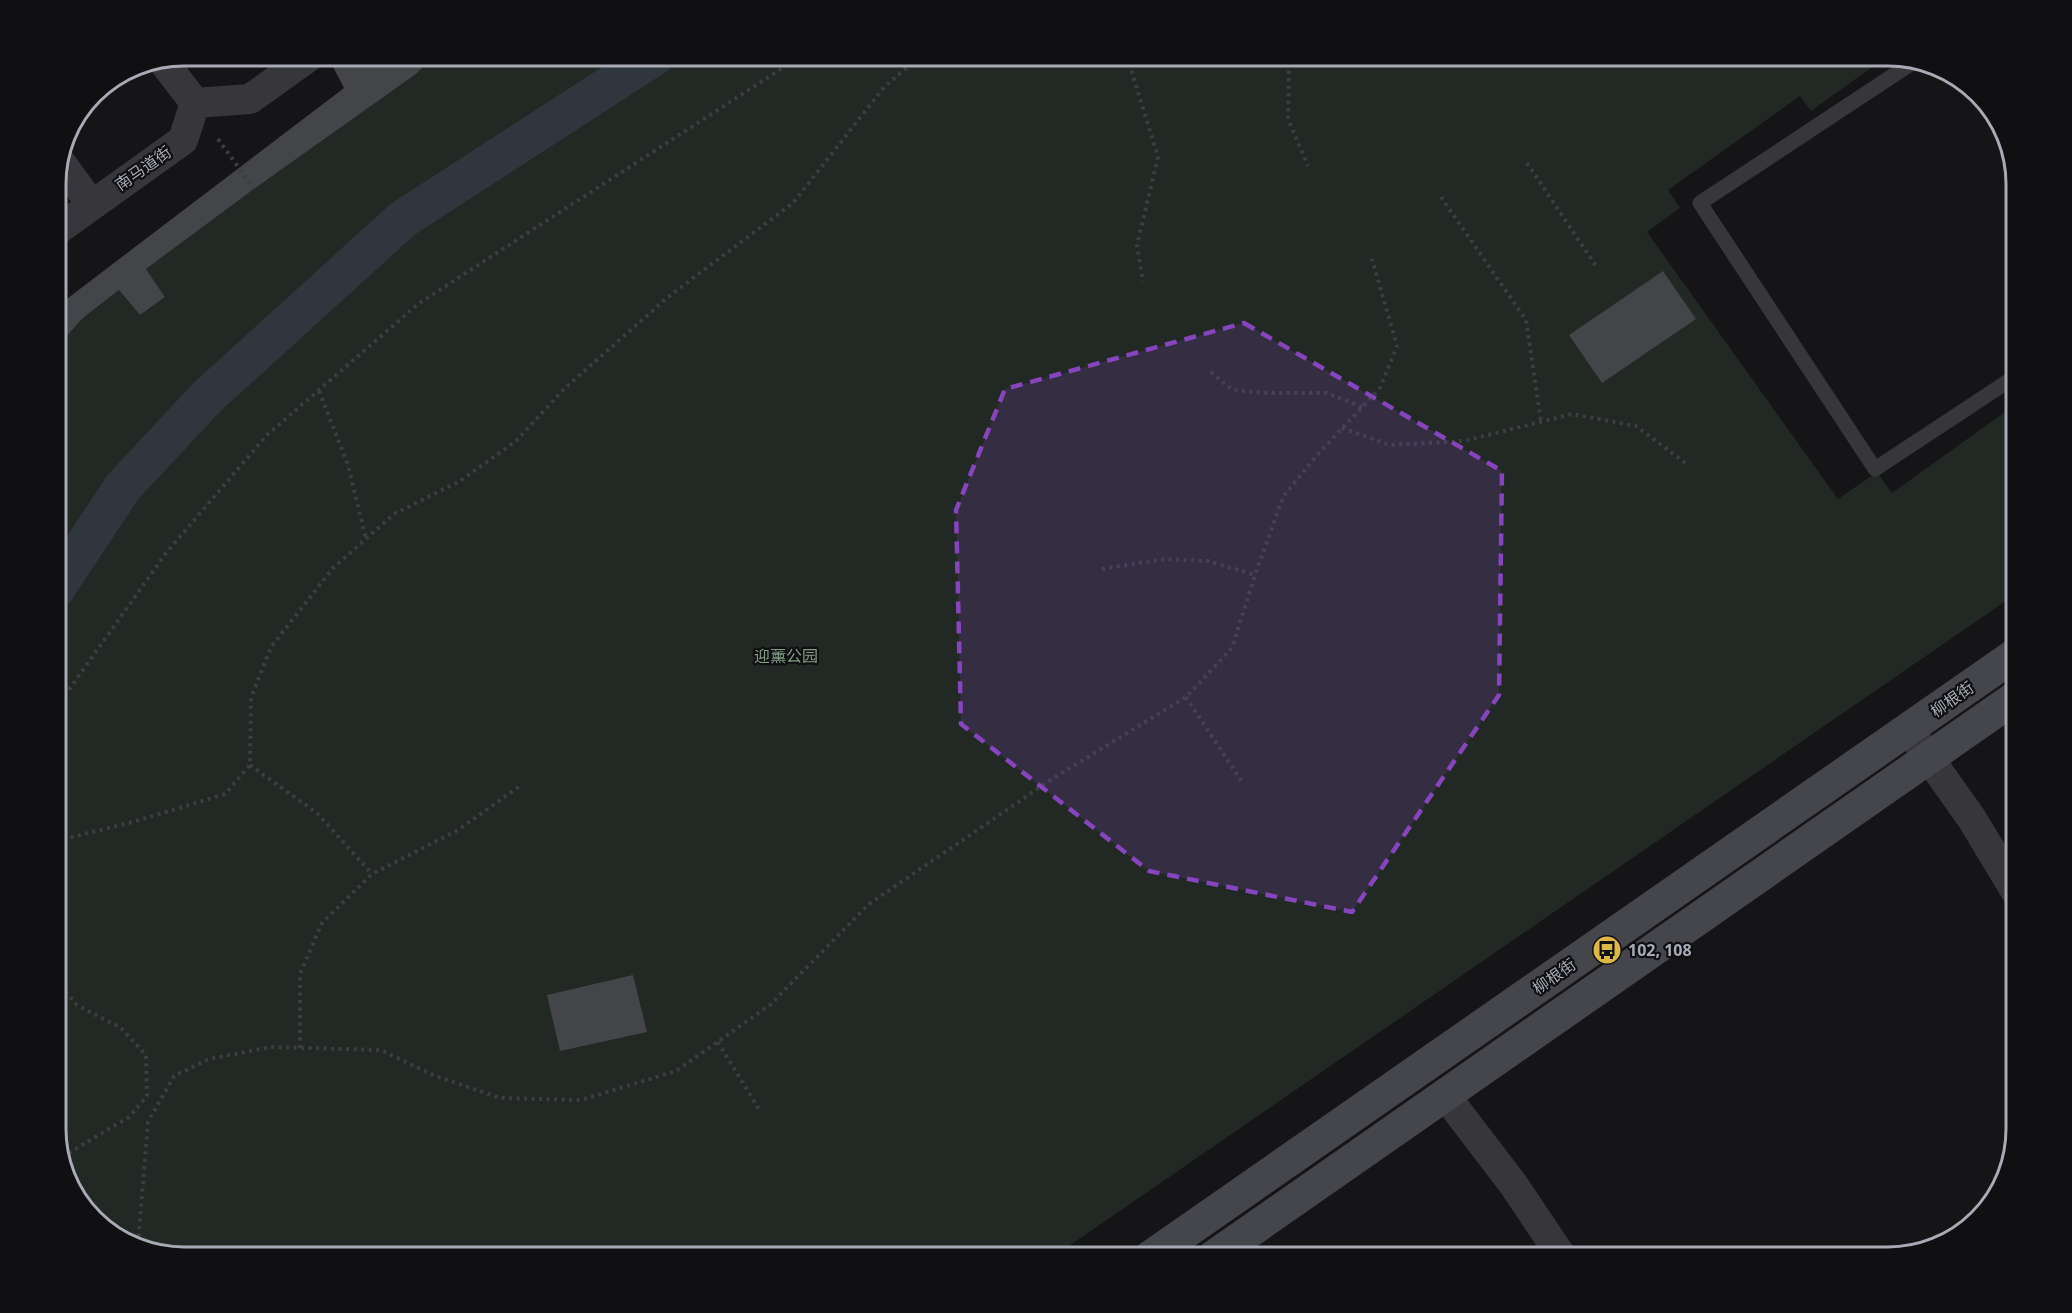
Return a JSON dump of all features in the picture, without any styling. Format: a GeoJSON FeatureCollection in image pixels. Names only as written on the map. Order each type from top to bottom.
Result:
{"type":"FeatureCollection","features":[{"type":"Feature","properties":{"kind":"main road","name":"柳根街"},"geometry":{"type":"LineString","coordinates":[[1164,1247],[2006,661]]}},
{"type":"Feature","properties":{"kind":"main road"},"geometry":{"type":"LineString","coordinates":[[1227,1247],[2006,704]]}},
{"type":"Feature","properties":{"kind":"street"},"geometry":{"type":"LineString","coordinates":[[168,67],[195,103],[250,99],[296,66]]}},
{"type":"Feature","properties":{"kind":"street","name":"南马道街"},"geometry":{"type":"LineString","coordinates":[[66,224],[183,140],[195,103]]}},
{"type":"Feature","properties":{"kind":"street"},"geometry":{"type":"LineString","coordinates":[[67,170],[92,205]]}},
{"type":"Feature","properties":{"kind":"street"},"geometry":{"type":"LineString","coordinates":[[1909,729],[1972,819],[2006,875]]}},
{"type":"Feature","properties":{"kind":"street"},"geometry":{"type":"LineString","coordinates":[[1445,1095],[1513,1184],[1555,1247]]}},
{"type":"Feature","properties":{"kind":"lane"},"geometry":{"type":"LineString","coordinates":[[1905,67],[1700,203],[1875,469],[2006,383]]}},
{"type":"Feature","properties":{"kind":"path"},"geometry":{"type":"LineString","coordinates":[[66,694],[166,553],[267,435],[418,304],[786,66]]}},
{"type":"Feature","properties":{"kind":"path"},"geometry":{"type":"LineString","coordinates":[[66,839],[133,822],[225,794],[250,765],[251,698],[271,647],[333,568],[394,514],[460,481],[516,441],[564,389],[668,297],[792,203],[885,86],[909,66]]}},
{"type":"Feature","properties":{"kind":"path"},"geometry":{"type":"LineString","coordinates":[[1130,66],[1158,157],[1137,245],[1143,282]]}},
{"type":"Feature","properties":{"kind":"path"},"geometry":{"type":"LineString","coordinates":[[1289,66],[1288,119],[1308,166]]}},
{"type":"Feature","properties":{"kind":"path"},"geometry":{"type":"LineString","coordinates":[[195,103],[237,168],[254,189]]}},
{"type":"Feature","properties":{"kind":"path"},"geometry":{"type":"LineString","coordinates":[[1527,163],[1596,266]]}},
{"type":"Feature","properties":{"kind":"path"},"geometry":{"type":"LineString","coordinates":[[1441,197],[1526,320],[1541,422]]}},
{"type":"Feature","properties":{"kind":"path"},"geometry":{"type":"LineString","coordinates":[[139,1238],[148,1122],[174,1077],[209,1059],[271,1047],[381,1050],[433,1075],[500,1098],[581,1100],[676,1071],[770,1005],[869,904],[1052,779],[1186,697],[1232,648],[1283,497],[1380,388],[1397,346],[1371,260]]}},
{"type":"Feature","properties":{"kind":"path"},"geometry":{"type":"LineString","coordinates":[[1211,372],[1233,390],[1267,393],[1327,393],[1362,407]]}},
{"type":"Feature","properties":{"kind":"path"},"geometry":{"type":"LineString","coordinates":[[318,391],[348,465],[366,539]]}},
{"type":"Feature","properties":{"kind":"path"},"geometry":{"type":"LineString","coordinates":[[1342,428],[1390,445],[1464,441],[1572,414],[1636,426],[1688,465]]}},
{"type":"Feature","properties":{"kind":"path"},"geometry":{"type":"LineString","coordinates":[[1102,569],[1164,559],[1208,561],[1255,575]]}},
{"type":"Feature","properties":{"kind":"path"},"geometry":{"type":"LineString","coordinates":[[1186,697],[1242,782]]}},
{"type":"Feature","properties":{"kind":"path"},"geometry":{"type":"LineString","coordinates":[[250,765],[318,814],[372,874]]}},
{"type":"Feature","properties":{"kind":"path"},"geometry":{"type":"LineString","coordinates":[[300,1048],[300,974],[322,923],[372,874],[458,830],[520,786]]}},
{"type":"Feature","properties":{"kind":"path"},"geometry":{"type":"LineString","coordinates":[[66,992],[77,1005],[121,1028],[146,1055],[147,1096],[129,1117],[68,1153]]}},
{"type":"Feature","properties":{"kind":"path"},"geometry":{"type":"LineString","coordinates":[[718,1042],[760,1111]]}},
{"type":"Feature","properties":{"kind":"highlighted area"},"geometry":{"type":"Polygon","coordinates":[[[1244,323],[1502,471],[1499,695],[1352,912],[1149,871],[961,724],[956,510],[1005,389],[1244,323]]]}},
{"type":"Feature","properties":{"kind":"green space","name":"迎薰公园"},"geometry":{"type":"Polygon","coordinates":[[[424,66],[1874,66],[1811,111],[1800,96],[1668,190],[1680,208],[1647,232],[1838,499],[1877,472],[1892,493],[2006,411],[2006,601],[1068,1247],[184,1247],[146,1241],[118,1227],[95,1207],[86,1195],[72,1167],[66,1137],[66,337],[83,318],[119,290],[140,315],[165,297],[146,269],[424,66]]]}},
{"type":"Feature","properties":{"kind":"building"},"geometry":{"type":"Polygon","coordinates":[[[333,66],[424,66],[146,269],[165,297],[140,315],[119,290],[83,318],[66,337],[66,300],[68,298],[344,88],[333,66]]]}},
{"type":"Feature","properties":{"kind":"building"},"geometry":{"type":"Polygon","coordinates":[[[1663,271],[1696,319],[1602,383],[1569,335],[1663,271]]]}},
{"type":"Feature","properties":{"kind":"building"},"geometry":{"type":"Polygon","coordinates":[[[633,975],[647,1032],[560,1051],[547,995],[633,975]]]}},
{"type":"Feature","properties":{"kind":"waterway"},"geometry":{"type":"LineString","coordinates":[[66,573],[123,487],[207,397],[403,219],[640,66]]}},
{"type":"Feature","properties":{"kind":"place","name":"102, 108"},"geometry":{"type":"Point","coordinates":[1607,950]}}]}
